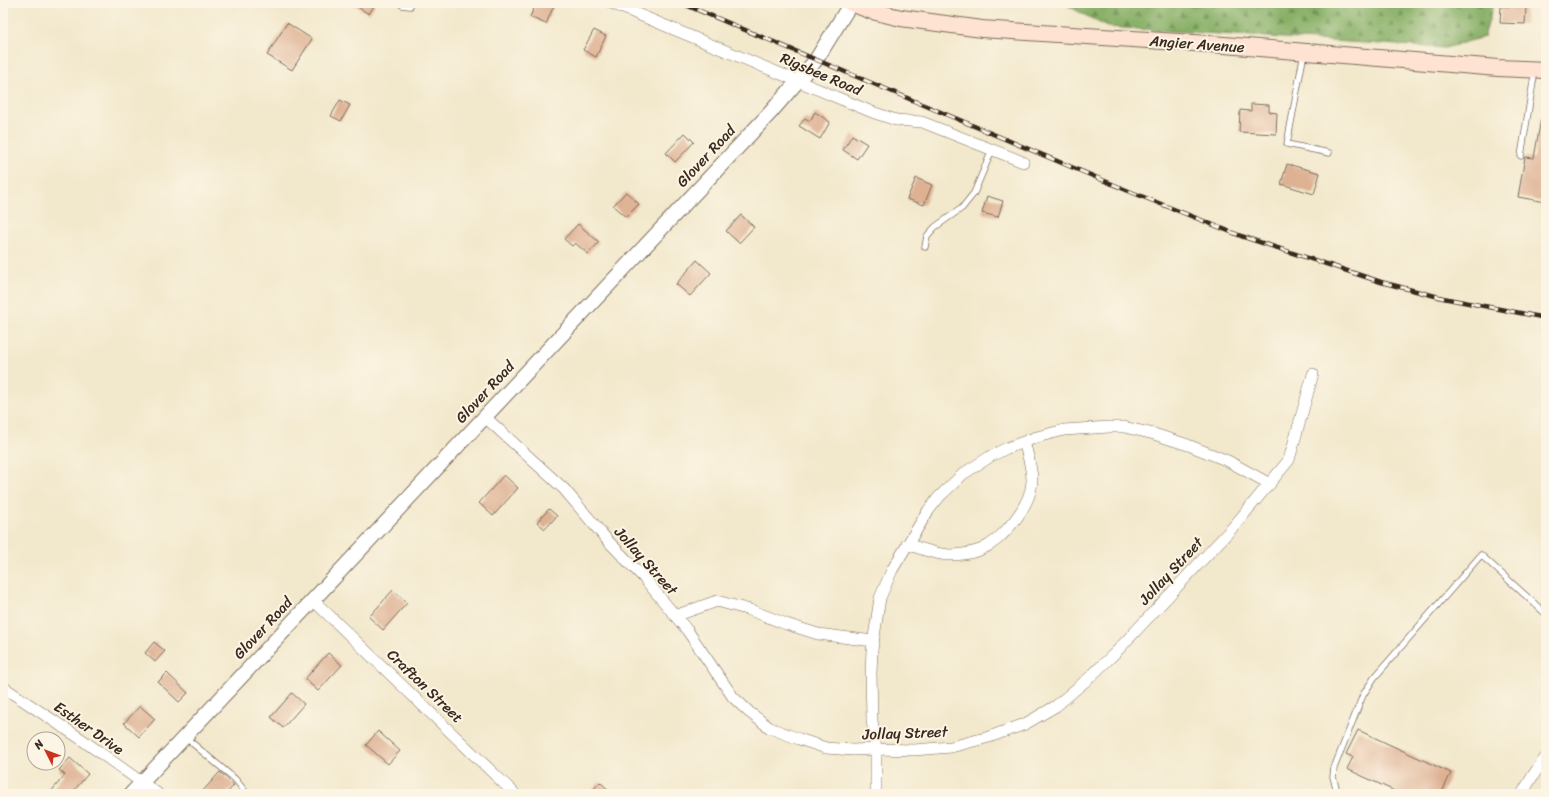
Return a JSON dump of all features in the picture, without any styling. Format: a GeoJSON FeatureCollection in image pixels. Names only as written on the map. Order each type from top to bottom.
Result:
{"type":"FeatureCollection","features":[{"type":"Feature","properties":{"kind":"main road","name":"Angier Avenue"},"geometry":{"type":"LineString","coordinates":[[851,3],[872,11],[901,18],[982,30],[1540,70]]}},
{"type":"Feature","properties":{"kind":"street","name":"Rigsbee Road"},"geometry":{"type":"LineString","coordinates":[[611,3],[872,112],[896,120],[922,122],[1023,162]]}},
{"type":"Feature","properties":{"kind":"street","name":"Glover Road"},"geometry":{"type":"LineString","coordinates":[[131,794],[799,81],[821,53],[851,3]]}},
{"type":"Feature","properties":{"kind":"street","name":"Jollay Street"},"geometry":{"type":"LineString","coordinates":[[485,417],[564,489],[608,541],[644,578],[676,616],[733,697],[770,728],[799,740],[826,748],[853,750],[914,750],[951,747],[989,737],[1024,724],[1056,706],[1089,678],[1116,652],[1235,524],[1290,460],[1313,374]]}},
{"type":"Feature","properties":{"kind":"street"},"geometry":{"type":"LineString","coordinates":[[876,794],[876,749],[872,720],[871,673],[873,641],[880,598],[892,570],[928,511],[939,497],[963,474],[991,456],[1024,442],[1064,430],[1124,427],[1154,434],[1209,452],[1270,484]]}},
{"type":"Feature","properties":{"kind":"street"},"geometry":{"type":"LineString","coordinates":[[908,544],[936,553],[950,555],[980,550],[993,542],[1015,519],[1024,507],[1030,495],[1032,482],[1031,471],[1024,442]]}},
{"type":"Feature","properties":{"kind":"street","name":"Crafton Street"},"geometry":{"type":"LineString","coordinates":[[313,600],[515,794]]}},
{"type":"Feature","properties":{"kind":"street"},"geometry":{"type":"LineString","coordinates":[[676,616],[717,601],[750,610],[818,634],[873,641]]}},
{"type":"Feature","properties":{"kind":"street","name":"Esther Drive"},"geometry":{"type":"LineString","coordinates":[[3,687],[80,738],[158,794]]}},
{"type":"Feature","properties":{"kind":"street"},"geometry":{"type":"LineString","coordinates":[[1522,794],[1546,757]]}},
{"type":"Feature","properties":{"kind":"lane"},"geometry":{"type":"LineString","coordinates":[[400,3],[402,5],[410,6]]}},
{"type":"Feature","properties":{"kind":"lane"},"geometry":{"type":"LineString","coordinates":[[1304,52],[1287,144],[1329,153]]}},
{"type":"Feature","properties":{"kind":"lane"},"geometry":{"type":"LineString","coordinates":[[1521,156],[1540,70]]}},
{"type":"Feature","properties":{"kind":"lane"},"geometry":{"type":"LineString","coordinates":[[926,247],[927,236],[935,227],[962,208],[974,193],[992,150]]}},
{"type":"Feature","properties":{"kind":"lane"},"geometry":{"type":"LineString","coordinates":[[1338,794],[1333,777],[1334,768],[1363,695],[1374,678],[1481,555],[1546,614]]}},
{"type":"Feature","properties":{"kind":"lane"},"geometry":{"type":"LineString","coordinates":[[185,737],[234,778],[247,794]]}},
{"type":"Feature","properties":{"kind":"green space"},"geometry":{"type":"Polygon","coordinates":[[[1063,3],[1494,3],[1484,37],[1445,48],[1107,27],[1063,3]]]}},
{"type":"Feature","properties":{"kind":"building"},"geometry":{"type":"Polygon","coordinates":[[[351,3],[376,3],[369,14],[351,3]]]}},
{"type":"Feature","properties":{"kind":"building"},"geometry":{"type":"Polygon","coordinates":[[[536,3],[555,3],[546,24],[530,17],[536,3]]]}},
{"type":"Feature","properties":{"kind":"building"},"geometry":{"type":"Polygon","coordinates":[[[1501,6],[1526,7],[1525,24],[1500,23],[1501,6]]]}},
{"type":"Feature","properties":{"kind":"building"},"geometry":{"type":"Polygon","coordinates":[[[287,23],[312,39],[292,70],[267,55],[287,23]]]}},
{"type":"Feature","properties":{"kind":"building"},"geometry":{"type":"Polygon","coordinates":[[[594,30],[606,36],[596,57],[583,50],[594,30]]]}},
{"type":"Feature","properties":{"kind":"building"},"geometry":{"type":"Polygon","coordinates":[[[340,100],[350,105],[341,121],[331,116],[340,100]]]}},
{"type":"Feature","properties":{"kind":"building"},"geometry":{"type":"Polygon","coordinates":[[[1251,104],[1269,105],[1269,112],[1277,113],[1276,134],[1239,132],[1240,110],[1251,111],[1251,104]]]}},
{"type":"Feature","properties":{"kind":"building"},"geometry":{"type":"Polygon","coordinates":[[[815,112],[830,122],[820,139],[799,126],[805,118],[810,121],[815,112]]]}},
{"type":"Feature","properties":{"kind":"building"},"geometry":{"type":"Polygon","coordinates":[[[1541,119],[1546,120],[1546,202],[1518,197],[1525,157],[1534,158],[1541,119]]]}},
{"type":"Feature","properties":{"kind":"building"},"geometry":{"type":"Polygon","coordinates":[[[685,133],[694,142],[675,162],[666,153],[685,133]]]}},
{"type":"Feature","properties":{"kind":"building"},"geometry":{"type":"Polygon","coordinates":[[[852,135],[867,144],[857,159],[843,150],[852,135]]]}},
{"type":"Feature","properties":{"kind":"building"},"geometry":{"type":"Polygon","coordinates":[[[1287,164],[1320,173],[1314,194],[1281,184],[1287,164]]]}},
{"type":"Feature","properties":{"kind":"building"},"geometry":{"type":"Polygon","coordinates":[[[916,178],[932,185],[924,205],[907,199],[916,178]]]}},
{"type":"Feature","properties":{"kind":"building"},"geometry":{"type":"Polygon","coordinates":[[[626,192],[639,204],[626,217],[613,206],[626,192]]]}},
{"type":"Feature","properties":{"kind":"building"},"geometry":{"type":"Polygon","coordinates":[[[987,196],[1003,201],[998,217],[982,213],[987,196]]]}},
{"type":"Feature","properties":{"kind":"building"},"geometry":{"type":"Polygon","coordinates":[[[741,215],[754,227],[739,243],[726,231],[741,215]]]}},
{"type":"Feature","properties":{"kind":"building"},"geometry":{"type":"Polygon","coordinates":[[[578,224],[599,242],[588,254],[575,243],[572,246],[564,239],[578,224]]]}},
{"type":"Feature","properties":{"kind":"building"},"geometry":{"type":"Polygon","coordinates":[[[697,260],[711,273],[690,296],[676,284],[697,260]]]}},
{"type":"Feature","properties":{"kind":"building"},"geometry":{"type":"Polygon","coordinates":[[[504,475],[518,488],[493,516],[479,503],[504,475]]]}},
{"type":"Feature","properties":{"kind":"building"},"geometry":{"type":"Polygon","coordinates":[[[549,509],[557,516],[545,529],[537,522],[549,509]]]}},
{"type":"Feature","properties":{"kind":"building"},"geometry":{"type":"Polygon","coordinates":[[[393,590],[407,603],[383,630],[369,617],[393,590]]]}},
{"type":"Feature","properties":{"kind":"building"},"geometry":{"type":"Polygon","coordinates":[[[154,642],[165,651],[155,662],[145,653],[154,642]]]}},
{"type":"Feature","properties":{"kind":"building"},"geometry":{"type":"Polygon","coordinates":[[[328,653],[342,665],[318,691],[305,679],[328,653]]]}},
{"type":"Feature","properties":{"kind":"building"},"geometry":{"type":"Polygon","coordinates":[[[167,673],[188,693],[179,702],[158,682],[167,673]]]}},
{"type":"Feature","properties":{"kind":"building"},"geometry":{"type":"Polygon","coordinates":[[[292,693],[304,704],[283,728],[271,717],[292,693]]]}},
{"type":"Feature","properties":{"kind":"building"},"geometry":{"type":"Polygon","coordinates":[[[140,706],[155,719],[139,737],[124,723],[140,706]]]}},
{"type":"Feature","properties":{"kind":"building"},"geometry":{"type":"Polygon","coordinates":[[[1358,730],[1451,773],[1441,794],[1401,794],[1347,769],[1353,757],[1346,754],[1358,730]]]}},
{"type":"Feature","properties":{"kind":"building"},"geometry":{"type":"Polygon","coordinates":[[[378,731],[400,751],[388,764],[366,745],[378,731]]]}},
{"type":"Feature","properties":{"kind":"building"},"geometry":{"type":"Polygon","coordinates":[[[70,758],[88,774],[71,794],[49,794],[65,775],[60,771],[66,771],[66,762],[70,758]]]}},
{"type":"Feature","properties":{"kind":"building"},"geometry":{"type":"Polygon","coordinates":[[[220,772],[234,785],[226,794],[200,794],[220,772]]]}},
{"type":"Feature","properties":{"kind":"building"},"geometry":{"type":"Polygon","coordinates":[[[600,782],[613,794],[589,794],[600,782]]]}},
{"type":"Feature","properties":{"kind":"railway"},"geometry":{"type":"LineString","coordinates":[[681,3],[1131,192],[1241,236],[1381,282],[1443,298],[1546,318]]}}]}
